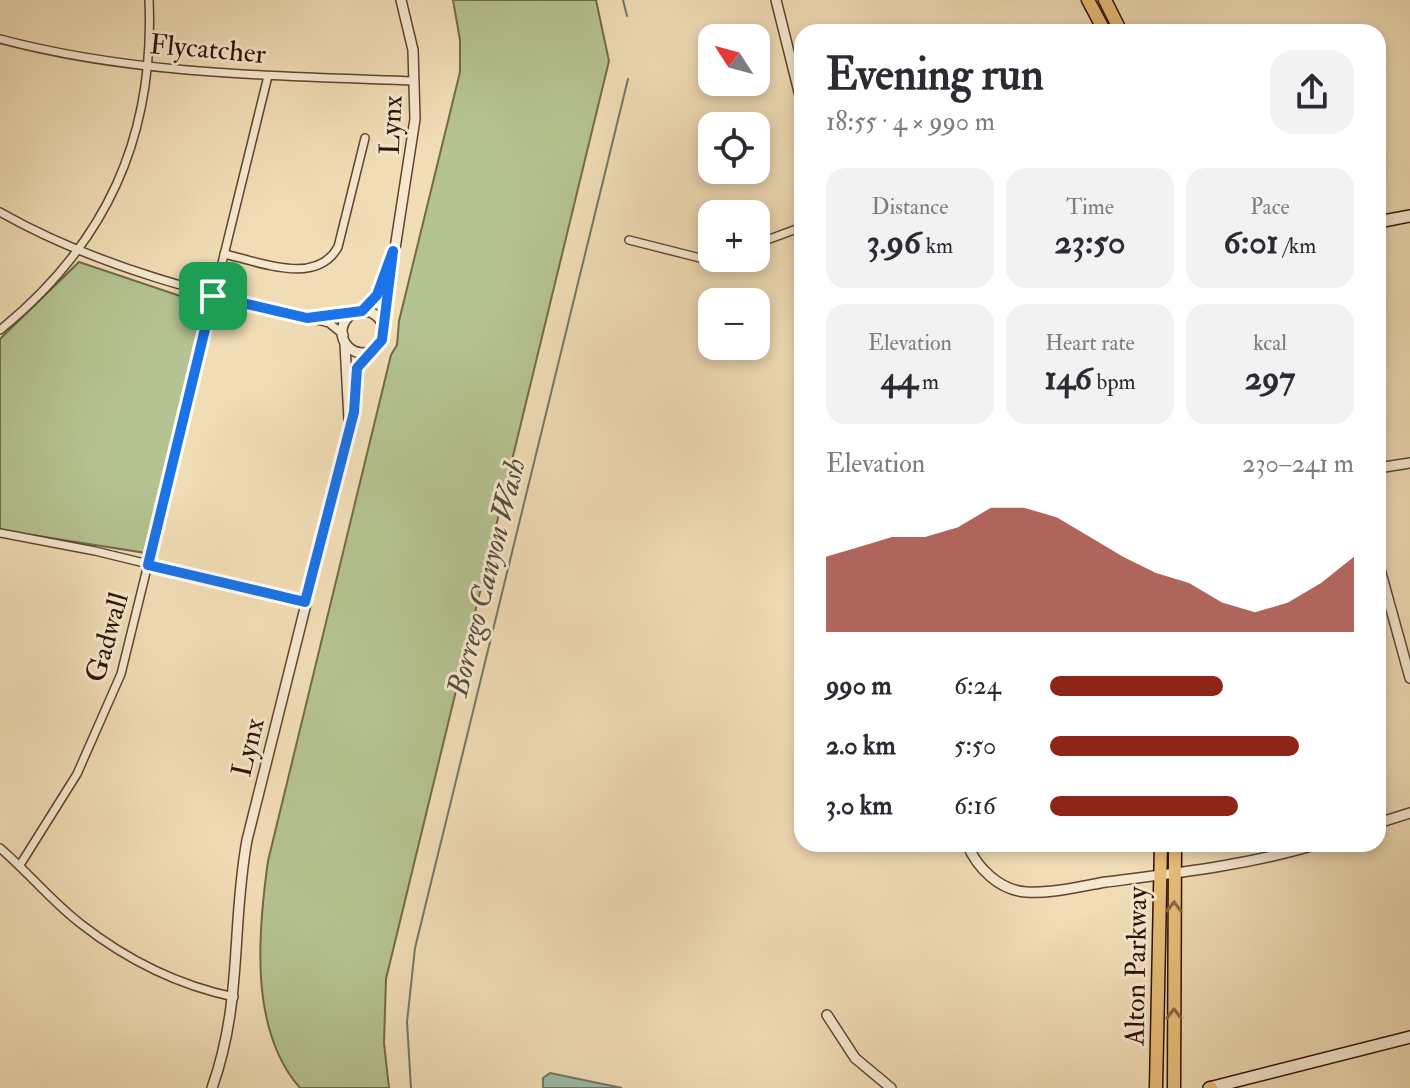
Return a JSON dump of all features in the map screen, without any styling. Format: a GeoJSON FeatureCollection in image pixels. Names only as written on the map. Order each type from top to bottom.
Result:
{"type":"FeatureCollection","features":[{"type":"Feature","properties":{"kind":"main road"},"geometry":{"type":"LineString","coordinates":[[1088,0],[1101,24]]}},
{"type":"Feature","properties":{"kind":"main road"},"geometry":{"type":"LineString","coordinates":[[1105,0],[1117,24]]}},
{"type":"Feature","properties":{"kind":"main road"},"geometry":{"type":"LineString","coordinates":[[1386,220],[1410,216]]}},
{"type":"Feature","properties":{"kind":"main road","name":"Alton Parkway"},"geometry":{"type":"LineString","coordinates":[[1156,1088],[1161,852]]}},
{"type":"Feature","properties":{"kind":"main road","name":"Alton Parkway"},"geometry":{"type":"LineString","coordinates":[[1174,1088],[1175,852]]}},
{"type":"Feature","properties":{"kind":"main road"},"geometry":{"type":"LineString","coordinates":[[1210,1088],[1410,1037]]}},
{"type":"Feature","properties":{"kind":"street"},"geometry":{"type":"LineString","coordinates":[[0,330],[37,299],[79,251],[127,163],[139,129],[148,66],[149,0]]}},
{"type":"Feature","properties":{"kind":"street","name":"Lynx"},"geometry":{"type":"LineString","coordinates":[[383,326],[393,251],[409,174],[415,119],[413,50],[401,0]]}},
{"type":"Feature","properties":{"kind":"street"},"geometry":{"type":"LineString","coordinates":[[776,0],[794,72]]}},
{"type":"Feature","properties":{"kind":"street","name":"Flycatcher"},"geometry":{"type":"LineString","coordinates":[[0,39],[66,54],[148,66],[268,76],[414,81]]}},
{"type":"Feature","properties":{"kind":"street","name":"Gadwall"},"geometry":{"type":"LineString","coordinates":[[20,865],[71,786],[102,721],[128,650],[268,76]]}},
{"type":"Feature","properties":{"kind":"street"},"geometry":{"type":"LineString","coordinates":[[224,254],[296,270],[331,258],[338,247],[365,138]]}},
{"type":"Feature","properties":{"kind":"street"},"geometry":{"type":"LineString","coordinates":[[0,212],[79,251],[213,296],[307,318],[329,323],[354,351],[374,349],[382,340],[383,326],[372,313],[307,318]]}},
{"type":"Feature","properties":{"kind":"street"},"geometry":{"type":"LineString","coordinates":[[770,239],[794,230]]}},
{"type":"Feature","properties":{"kind":"street"},"geometry":{"type":"LineString","coordinates":[[629,240],[698,257]]}},
{"type":"Feature","properties":{"kind":"street","name":"Lynx"},"geometry":{"type":"LineString","coordinates":[[357,312],[377,295],[393,251]]}},
{"type":"Feature","properties":{"kind":"street"},"geometry":{"type":"LineString","coordinates":[[344,338],[345,322],[357,312]]}},
{"type":"Feature","properties":{"kind":"street","name":"Lynx"},"geometry":{"type":"LineString","coordinates":[[212,1088],[227,1041],[234,997],[245,851],[349,420],[344,338]]}},
{"type":"Feature","properties":{"kind":"street","name":"Lynx"},"geometry":{"type":"LineString","coordinates":[[349,420],[354,412],[357,368],[374,349]]}},
{"type":"Feature","properties":{"kind":"street"},"geometry":{"type":"LineString","coordinates":[[1386,467],[1410,463]]}},
{"type":"Feature","properties":{"kind":"street"},"geometry":{"type":"LineString","coordinates":[[0,533],[95,551],[305,602]]}},
{"type":"Feature","properties":{"kind":"street"},"geometry":{"type":"LineString","coordinates":[[1386,591],[1410,678]]}},
{"type":"Feature","properties":{"kind":"street"},"geometry":{"type":"LineString","coordinates":[[1386,820],[1410,813]]}},
{"type":"Feature","properties":{"kind":"street"},"geometry":{"type":"LineString","coordinates":[[0,848],[79,923],[119,950],[189,987],[234,997]]}},
{"type":"Feature","properties":{"kind":"street"},"geometry":{"type":"LineString","coordinates":[[972,852],[982,870],[996,881],[1026,892],[1175,873],[1288,852]]}},
{"type":"Feature","properties":{"kind":"street"},"geometry":{"type":"LineString","coordinates":[[827,1015],[855,1058],[891,1088]]}},
{"type":"Feature","properties":{"kind":"green space"},"geometry":{"type":"Polygon","coordinates":[[[453,0],[596,0],[609,61],[386,979],[384,1043],[389,1088],[300,1088],[284,1065],[272,1038],[265,1009],[260,949],[268,861],[391,355],[397,345],[399,321],[460,72],[460,40],[453,0]]]}},
{"type":"Feature","properties":{"kind":"green space"},"geometry":{"type":"Polygon","coordinates":[[[79,262],[204,304],[146,553],[0,530],[0,339],[79,262]]]}},
{"type":"Feature","properties":{"kind":"shaded area"},"geometry":{"type":"Polygon","coordinates":[[[550,1073],[622,1088],[543,1088],[543,1078],[550,1073]]]}},
{"type":"Feature","properties":{"kind":"waterway","name":"Borrego Canyon Wash"},"geometry":{"type":"LineString","coordinates":[[623,0],[627,16]]}},
{"type":"Feature","properties":{"kind":"waterway","name":"Borrego Canyon Wash"},"geometry":{"type":"LineString","coordinates":[[411,1088],[407,1022],[415,948],[628,79]]}},
{"type":"Feature","properties":{"kind":"route"},"geometry":{"type":"LineString","coordinates":[[393,251],[384,333],[382,340],[357,368],[354,412],[349,420],[305,602],[148,565],[213,296],[307,318],[362,311],[377,295],[386,263],[393,251]]}}]}
